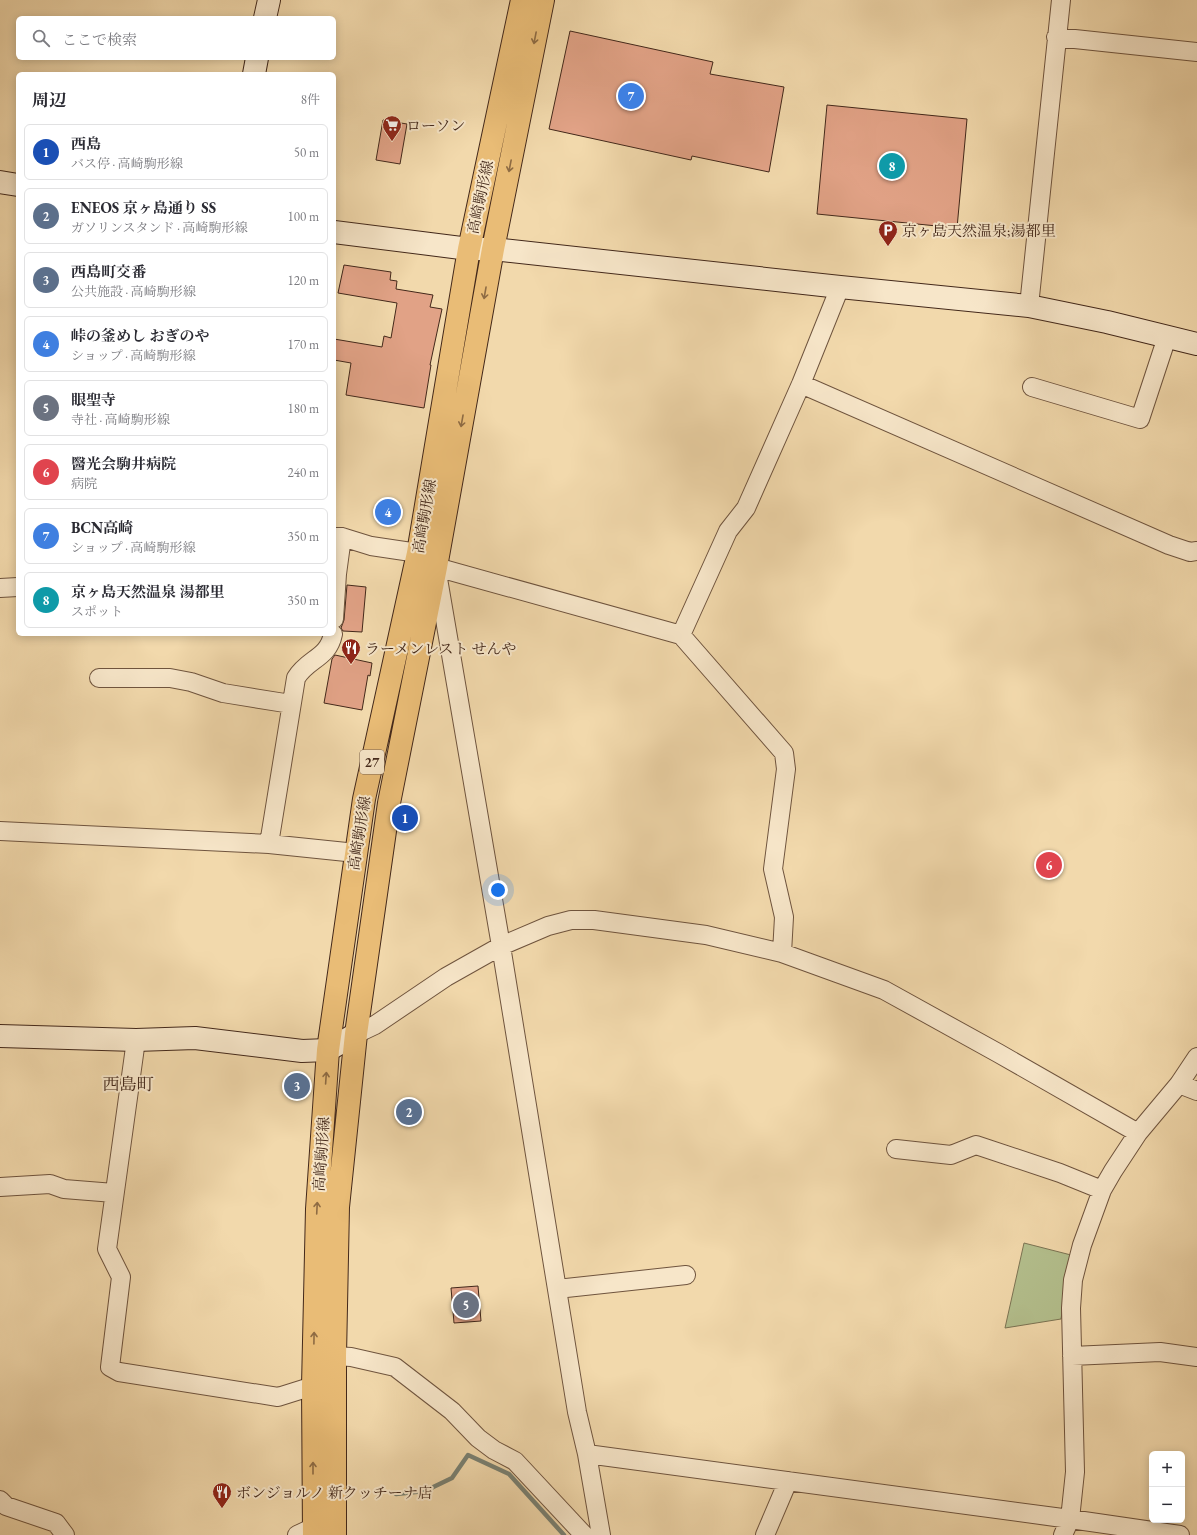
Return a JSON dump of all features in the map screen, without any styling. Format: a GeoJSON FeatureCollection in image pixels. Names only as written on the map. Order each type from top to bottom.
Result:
{"type":"FeatureCollection","features":[{"type":"Feature","properties":{"kind":"main road","name":"高崎駒形線"},"geometry":{"type":"LineString","coordinates":[[308,1532],[317,1209],[328,1050],[364,799],[418,553],[469,249],[522,0]]}},
{"type":"Feature","properties":{"kind":"main road","name":"高崎駒形線"},"geometry":{"type":"LineString","coordinates":[[335,1535],[335,1356],[338,1207],[356,1034],[389,803],[436,567],[493,250],[543,0]]}},
{"type":"Feature","properties":{"kind":"street"},"geometry":{"type":"LineString","coordinates":[[265,16],[269,0]]}},
{"type":"Feature","properties":{"kind":"street"},"geometry":{"type":"LineString","coordinates":[[1029,306],[1061,0]]}},
{"type":"Feature","properties":{"kind":"street"},"geometry":{"type":"LineString","coordinates":[[1056,37],[1197,52]]}},
{"type":"Feature","properties":{"kind":"street"},"geometry":{"type":"LineString","coordinates":[[254,72],[257,60]]}},
{"type":"Feature","properties":{"kind":"street"},"geometry":{"type":"LineString","coordinates":[[0,182],[16,185]]}},
{"type":"Feature","properties":{"kind":"street"},"geometry":{"type":"LineString","coordinates":[[336,232],[469,249],[493,250],[840,288],[1029,306],[1107,322],[1197,344]]}},
{"type":"Feature","properties":{"kind":"street"},"geometry":{"type":"LineString","coordinates":[[680,635],[728,530],[746,508],[801,384],[840,288]]}},
{"type":"Feature","properties":{"kind":"street"},"geometry":{"type":"LineString","coordinates":[[1032,387],[1140,419],[1167,337]]}},
{"type":"Feature","properties":{"kind":"street"},"geometry":{"type":"LineString","coordinates":[[801,384],[1169,546],[1190,552],[1197,551]]}},
{"type":"Feature","properties":{"kind":"street"},"geometry":{"type":"LineString","coordinates":[[336,589],[338,537],[371,546],[418,553],[436,567],[680,635],[784,753],[786,769],[773,869],[784,917],[782,953]]}},
{"type":"Feature","properties":{"kind":"street"},"geometry":{"type":"LineString","coordinates":[[436,567],[501,946],[577,1412],[587,1454],[601,1535]]}},
{"type":"Feature","properties":{"kind":"street"},"geometry":{"type":"LineString","coordinates":[[0,588],[16,586]]}},
{"type":"Feature","properties":{"kind":"street"},"geometry":{"type":"LineString","coordinates":[[269,844],[296,678],[302,669],[326,651],[332,636]]}},
{"type":"Feature","properties":{"kind":"street"},"geometry":{"type":"LineString","coordinates":[[99,678],[170,678],[191,682],[229,694],[292,704]]}},
{"type":"Feature","properties":{"kind":"street"},"geometry":{"type":"LineString","coordinates":[[0,831],[269,844],[356,853]]}},
{"type":"Feature","properties":{"kind":"street"},"geometry":{"type":"LineString","coordinates":[[0,1036],[136,1040],[196,1038],[302,1051],[328,1050],[375,1025],[446,977],[501,946],[548,926],[570,920],[594,920],[706,935],[782,953],[884,990],[1138,1133]]}},
{"type":"Feature","properties":{"kind":"street"},"geometry":{"type":"LineString","coordinates":[[136,1040],[107,1249],[121,1277],[110,1367],[119,1372],[278,1397],[313,1386]]}},
{"type":"Feature","properties":{"kind":"street"},"geometry":{"type":"LineString","coordinates":[[1063,1535],[1070,1519],[1075,1472],[1071,1308],[1073,1280],[1082,1245],[1102,1190],[1138,1133],[1179,1084],[1197,1057]]}},
{"type":"Feature","properties":{"kind":"street"},"geometry":{"type":"LineString","coordinates":[[1179,1084],[1197,1091]]}},
{"type":"Feature","properties":{"kind":"street"},"geometry":{"type":"LineString","coordinates":[[896,1149],[951,1155],[976,1145],[1060,1173],[1102,1190]]}},
{"type":"Feature","properties":{"kind":"street"},"geometry":{"type":"LineString","coordinates":[[0,1187],[50,1184],[64,1189],[114,1194]]}},
{"type":"Feature","properties":{"kind":"street"},"geometry":{"type":"LineString","coordinates":[[557,1289],[686,1275]]}},
{"type":"Feature","properties":{"kind":"street"},"geometry":{"type":"LineString","coordinates":[[1072,1356],[1160,1352],[1197,1357]]}},
{"type":"Feature","properties":{"kind":"street"},"geometry":{"type":"LineString","coordinates":[[335,1356],[351,1357],[395,1367],[452,1411],[478,1438],[494,1450],[515,1460],[584,1535]]}},
{"type":"Feature","properties":{"kind":"street"},"geometry":{"type":"LineString","coordinates":[[587,1454],[1180,1535]]}},
{"type":"Feature","properties":{"kind":"street"},"geometry":{"type":"LineString","coordinates":[[765,1535],[788,1481]]}},
{"type":"Feature","properties":{"kind":"street"},"geometry":{"type":"LineString","coordinates":[[0,1500],[6,1506],[56,1523],[65,1535]]}},
{"type":"Feature","properties":{"kind":"green space"},"geometry":{"type":"Polygon","coordinates":[[[1024,1243],[1071,1255],[1061,1319],[1005,1328],[1024,1243]]]}},
{"type":"Feature","properties":{"kind":"building"},"geometry":{"type":"Polygon","coordinates":[[[570,31],[713,62],[710,74],[784,87],[769,172],[692,156],[691,160],[549,129],[570,31]]]}},
{"type":"Feature","properties":{"kind":"building"},"geometry":{"type":"Polygon","coordinates":[[[827,105],[967,119],[957,228],[817,214],[827,105]]]}},
{"type":"Feature","properties":{"kind":"building","name":"ローソン"},"geometry":{"type":"Polygon","coordinates":[[[383,120],[407,124],[400,164],[376,160],[383,120]]]}},
{"type":"Feature","properties":{"kind":"building"},"geometry":{"type":"Polygon","coordinates":[[[344,265],[391,272],[390,280],[397,281],[396,289],[433,295],[430,307],[442,309],[430,365],[424,408],[346,395],[351,363],[336,360],[336,339],[382,347],[384,336],[391,338],[397,303],[338,293],[344,265]]]}},
{"type":"Feature","properties":{"kind":"building"},"geometry":{"type":"Polygon","coordinates":[[[383,504],[395,506],[393,520],[382,517],[383,504]]]}},
{"type":"Feature","properties":{"kind":"building"},"geometry":{"type":"Polygon","coordinates":[[[347,585],[366,587],[362,632],[343,631],[341,628],[344,620],[347,585]]]}},
{"type":"Feature","properties":{"kind":"building"},"geometry":{"type":"Polygon","coordinates":[[[335,655],[372,663],[370,676],[368,675],[362,710],[324,703],[332,659],[335,655]]]}},
{"type":"Feature","properties":{"kind":"building"},"geometry":{"type":"Polygon","coordinates":[[[478,1286],[481,1321],[454,1323],[451,1288],[478,1286]]]}},
{"type":"Feature","properties":{"kind":"waterway"},"geometry":{"type":"LineString","coordinates":[[396,1494],[425,1491],[452,1478],[468,1455],[509,1474],[564,1535]]}},
{"type":"Feature","properties":{"kind":"place","name":"BCN高崎"},"geometry":{"type":"Point","coordinates":[631,96]}},
{"type":"Feature","properties":{"kind":"place","name":"ローソン"},"geometry":{"type":"Point","coordinates":[392,142]}},
{"type":"Feature","properties":{"kind":"place","name":"京ヶ島天然温泉 湯都里"},"geometry":{"type":"Point","coordinates":[892,166]}},
{"type":"Feature","properties":{"kind":"place","name":"京ヶ島天然温泉;湯都里"},"geometry":{"type":"Point","coordinates":[888,247]}},
{"type":"Feature","properties":{"kind":"place","name":"峠の釜めし おぎのや"},"geometry":{"type":"Point","coordinates":[388,512]}},
{"type":"Feature","properties":{"kind":"place","name":"ラーメンレスト せんや"},"geometry":{"type":"Point","coordinates":[351,665]}},
{"type":"Feature","properties":{"kind":"place","name":"西島"},"geometry":{"type":"Point","coordinates":[405,818]}},
{"type":"Feature","properties":{"kind":"place","name":"醫光会駒井病院"},"geometry":{"type":"Point","coordinates":[1049,865]}},
{"type":"Feature","properties":{"kind":"place","name":"西島町交番"},"geometry":{"type":"Point","coordinates":[297,1086]}},
{"type":"Feature","properties":{"kind":"place","name":"ENEOS 京ヶ島通り SS"},"geometry":{"type":"Point","coordinates":[409,1112]}},
{"type":"Feature","properties":{"kind":"place","name":"眼聖寺"},"geometry":{"type":"Point","coordinates":[466,1305]}},
{"type":"Feature","properties":{"kind":"place","name":"ボンジョルノ 新クッチーナ店"},"geometry":{"type":"Point","coordinates":[222,1509]}},
{"type":"Feature","properties":{"kind":"district","name":"西島町"},"geometry":{"type":"Point","coordinates":[128,1084]}}]}
